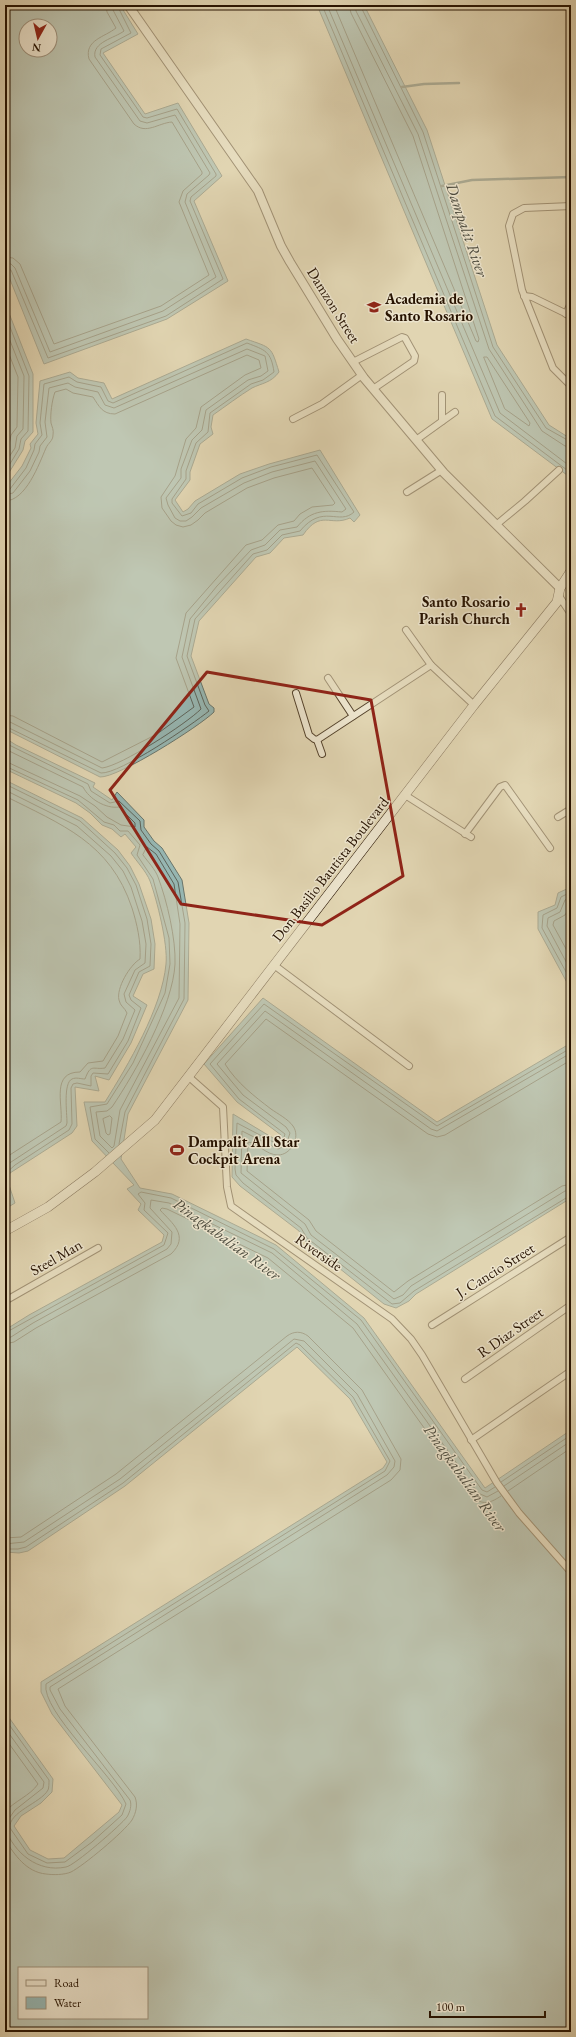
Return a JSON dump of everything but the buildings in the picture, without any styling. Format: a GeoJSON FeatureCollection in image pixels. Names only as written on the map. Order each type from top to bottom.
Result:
{"type":"FeatureCollection","features":[{"type":"Feature","properties":{"kind":"main road","name":"Don Basilio Bautista Boulevard"},"geometry":{"type":"LineString","coordinates":[[5,1231],[48,1207],[135,1139],[155,1120],[474,705],[553,608],[559,592],[571,571]]}},
{"type":"Feature","properties":{"kind":"street","name":"Damzon Street"},"geometry":{"type":"LineString","coordinates":[[128,5],[258,191],[290,262],[362,376],[442,470],[559,592]]}},
{"type":"Feature","properties":{"kind":"street"},"geometry":{"type":"LineString","coordinates":[[571,206],[524,208],[513,214],[510,226],[524,296],[553,368],[571,386]]}},
{"type":"Feature","properties":{"kind":"street"},"geometry":{"type":"LineString","coordinates":[[524,296],[532,297],[569,315],[571,303]]}},
{"type":"Feature","properties":{"kind":"street"},"geometry":{"type":"LineString","coordinates":[[353,362],[402,337],[405,338],[415,356],[414,361],[373,389]]}},
{"type":"Feature","properties":{"kind":"street"},"geometry":{"type":"LineString","coordinates":[[293,419],[322,404],[362,376]]}},
{"type":"Feature","properties":{"kind":"street"},"geometry":{"type":"LineString","coordinates":[[442,395],[442,421]]}},
{"type":"Feature","properties":{"kind":"street"},"geometry":{"type":"LineString","coordinates":[[416,440],[455,412]]}},
{"type":"Feature","properties":{"kind":"street"},"geometry":{"type":"LineString","coordinates":[[407,492],[442,470]]}},
{"type":"Feature","properties":{"kind":"street"},"geometry":{"type":"LineString","coordinates":[[496,525],[559,470]]}},
{"type":"Feature","properties":{"kind":"street"},"geometry":{"type":"LineString","coordinates":[[559,592],[571,614]]}},
{"type":"Feature","properties":{"kind":"street"},"geometry":{"type":"LineString","coordinates":[[406,630],[431,665],[474,705]]}},
{"type":"Feature","properties":{"kind":"street"},"geometry":{"type":"LineString","coordinates":[[317,740],[431,665]]}},
{"type":"Feature","properties":{"kind":"street"},"geometry":{"type":"LineString","coordinates":[[328,678],[353,716]]}},
{"type":"Feature","properties":{"kind":"street"},"geometry":{"type":"LineString","coordinates":[[296,694],[309,734],[317,740],[322,754]]}},
{"type":"Feature","properties":{"kind":"street"},"geometry":{"type":"LineString","coordinates":[[405,795],[468,836],[500,787],[505,785],[550,848]]}},
{"type":"Feature","properties":{"kind":"street"},"geometry":{"type":"LineString","coordinates":[[558,817],[571,809]]}},
{"type":"Feature","properties":{"kind":"street"},"geometry":{"type":"LineString","coordinates":[[274,965],[409,1066]]}},
{"type":"Feature","properties":{"kind":"street","name":"Riverside"},"geometry":{"type":"LineString","coordinates":[[189,1077],[224,1107],[227,1187],[232,1206],[392,1319],[411,1339],[422,1355],[497,1483],[519,1513],[571,1572]]}},
{"type":"Feature","properties":{"kind":"street","name":"J. Cancio Street"},"geometry":{"type":"LineString","coordinates":[[432,1324],[571,1237]]}},
{"type":"Feature","properties":{"kind":"street","name":"Steel Man"},"geometry":{"type":"LineString","coordinates":[[5,1301],[98,1248]]}},
{"type":"Feature","properties":{"kind":"street","name":"R Diaz Street"},"geometry":{"type":"LineString","coordinates":[[465,1380],[571,1305]]}},
{"type":"Feature","properties":{"kind":"street"},"geometry":{"type":"LineString","coordinates":[[471,1440],[571,1372]]}},
{"type":"Feature","properties":{"kind":"highlighted area"},"geometry":{"type":"Polygon","coordinates":[[[207,672],[371,700],[403,876],[322,925],[181,904],[110,790],[207,672]]]}},
{"type":"Feature","properties":{"kind":"water"},"geometry":{"type":"Polygon","coordinates":[[[5,5],[120,5],[138,34],[103,53],[145,114],[178,103],[222,176],[194,201],[228,281],[167,319],[44,364],[5,267],[5,5]]]}},
{"type":"Feature","properties":{"kind":"water"},"geometry":{"type":"Polygon","coordinates":[[[317,5],[364,5],[427,130],[497,345],[549,425],[571,439],[571,478],[492,419],[317,5]]]}},
{"type":"Feature","properties":{"kind":"water"},"geometry":{"type":"Polygon","coordinates":[[[5,303],[33,374],[33,432],[25,441],[23,450],[5,479],[5,303]]]}},
{"type":"Feature","properties":{"kind":"water"},"geometry":{"type":"Polygon","coordinates":[[[246,339],[261,344],[269,349],[274,357],[279,372],[270,381],[252,388],[213,415],[211,427],[213,434],[200,444],[190,472],[190,480],[175,500],[183,512],[195,501],[240,474],[269,464],[320,450],[360,515],[354,522],[350,518],[337,521],[326,520],[315,523],[309,527],[303,535],[284,538],[270,553],[256,557],[199,621],[191,656],[209,704],[214,708],[214,712],[177,739],[140,761],[109,775],[100,777],[5,729],[5,488],[22,466],[31,448],[30,444],[38,434],[36,423],[40,381],[70,372],[78,378],[104,383],[112,399],[246,339]]]}},
{"type":"Feature","properties":{"kind":"water","name":"Pinagkabalian River"},"geometry":{"type":"Polygon","coordinates":[[[5,738],[16,745],[95,783],[93,787],[112,800],[117,792],[144,820],[144,827],[154,841],[162,848],[182,880],[189,923],[188,1000],[128,1114],[121,1159],[140,1188],[172,1194],[276,1245],[364,1318],[485,1488],[571,1430],[571,2032],[5,2032],[5,1712],[53,1779],[52,1792],[41,1803],[21,1816],[14,1826],[30,1850],[48,1859],[64,1858],[119,1812],[122,1805],[52,1714],[41,1692],[41,1682],[383,1468],[387,1462],[350,1399],[297,1347],[125,1486],[28,1551],[19,1553],[5,1552],[5,1330],[29,1315],[162,1242],[164,1235],[138,1210],[141,1204],[127,1189],[134,1185],[92,1141],[84,1102],[105,1102],[143,1036],[158,999],[166,964],[165,945],[161,922],[150,881],[144,870],[131,853],[136,847],[125,834],[121,837],[112,829],[102,825],[90,813],[76,803],[5,769],[5,738]]]}},
{"type":"Feature","properties":{"kind":"water"},"geometry":{"type":"Polygon","coordinates":[[[5,780],[82,818],[118,850],[130,866],[139,884],[151,919],[155,944],[154,969],[143,974],[133,996],[147,1005],[131,1043],[109,1080],[95,1076],[99,1091],[75,1087],[77,1126],[72,1133],[10,1173],[7,1179],[15,1203],[5,1209],[5,780]]]}},
{"type":"Feature","properties":{"kind":"water"},"geometry":{"type":"Polygon","coordinates":[[[571,887],[571,990],[538,929],[538,912],[555,905],[558,893],[571,887]]]}},
{"type":"Feature","properties":{"kind":"water"},"geometry":{"type":"Polygon","coordinates":[[[263,998],[437,1122],[571,1043],[571,1198],[416,1294],[409,1301],[396,1308],[384,1304],[304,1240],[299,1231],[240,1186],[232,1177],[233,1114],[278,1141],[281,1135],[237,1102],[204,1064],[263,998]]]}},
{"type":"Feature","properties":{"kind":"waterway"},"geometry":{"type":"LineString","coordinates":[[402,87],[424,84],[459,83]]}},
{"type":"Feature","properties":{"kind":"waterway","name":"Dampalit River"},"geometry":{"type":"LineString","coordinates":[[442,186],[472,180],[571,177]]}},
{"type":"Feature","properties":{"kind":"place","name":"Academia de Santo Rosario"},"geometry":{"type":"Point","coordinates":[374,307]}},
{"type":"Feature","properties":{"kind":"place","name":"Santo Rosario Parish Church"},"geometry":{"type":"Point","coordinates":[521,610]}},
{"type":"Feature","properties":{"kind":"place","name":"Dampalit All Star Cockpit Arena"},"geometry":{"type":"Point","coordinates":[177,1150]}}]}
